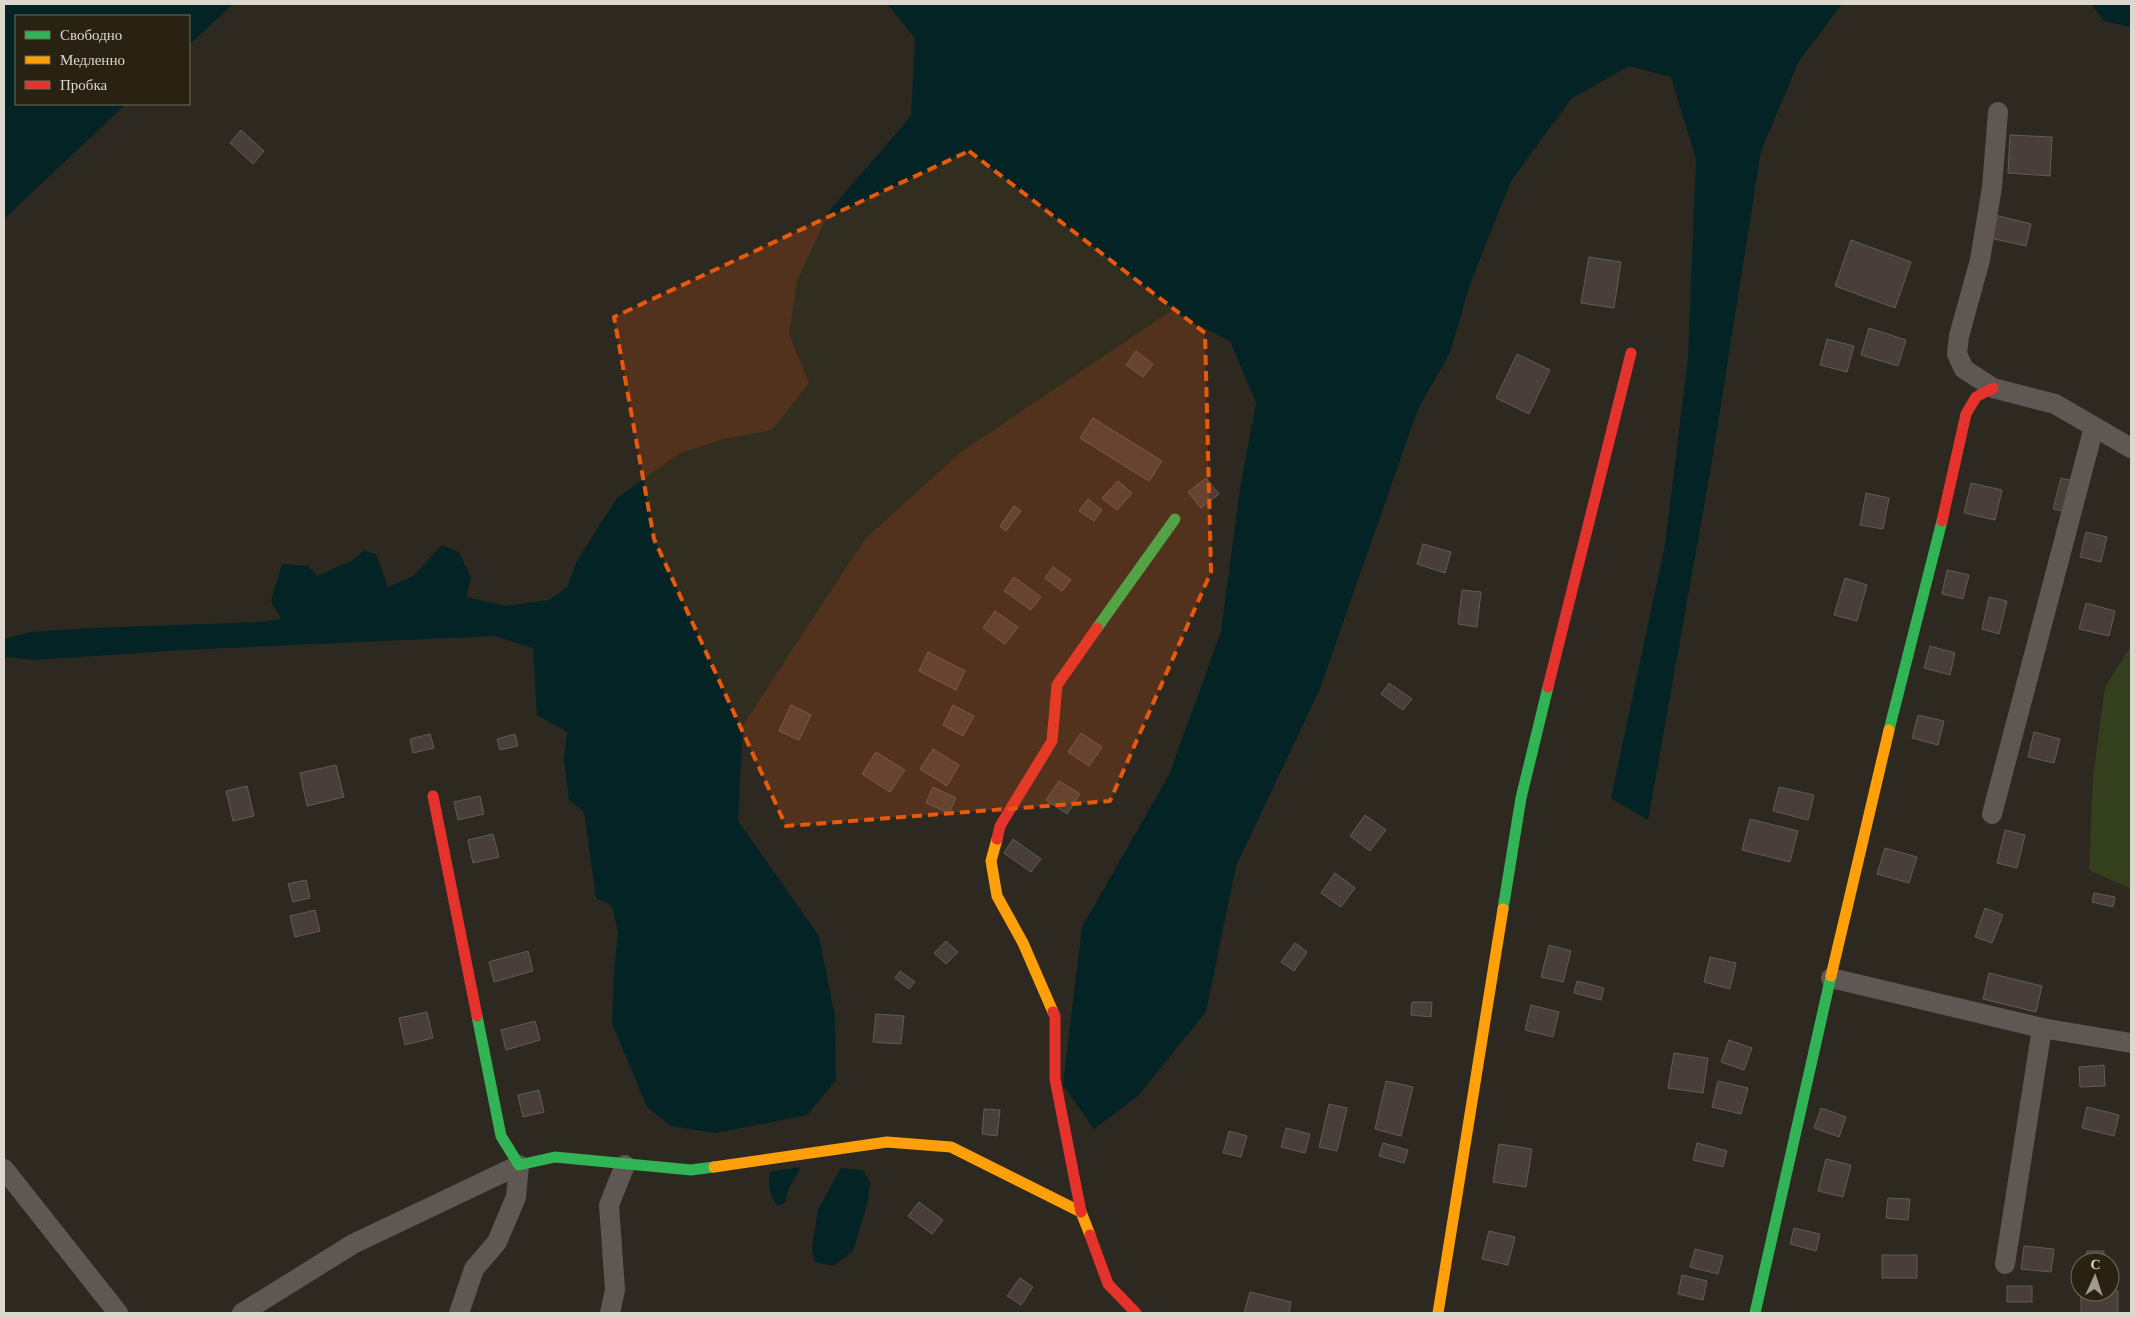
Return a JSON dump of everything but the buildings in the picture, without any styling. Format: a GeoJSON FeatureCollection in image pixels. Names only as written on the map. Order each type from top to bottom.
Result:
{"type":"FeatureCollection","features":[{"type":"Feature","properties":{"kind":"street"},"geometry":{"type":"LineString","coordinates":[[1998,112],[1992,187],[1980,260],[1959,336],[1957,354],[1964,369],[1994,388],[2055,404],[2131,448]]}},
{"type":"Feature","properties":{"kind":"street"},"geometry":{"type":"LineString","coordinates":[[1438,1313],[1521,798],[1631,353]]}},
{"type":"Feature","properties":{"kind":"street"},"geometry":{"type":"LineString","coordinates":[[1754,1313],[1873,793],[1940,532],[1966,414],[1971,402],[1980,393],[1994,388]]}},
{"type":"Feature","properties":{"kind":"street"},"geometry":{"type":"LineString","coordinates":[[1992,814],[2094,427]]}},
{"type":"Feature","properties":{"kind":"street"},"geometry":{"type":"LineString","coordinates":[[1136,1313],[1108,1284],[1081,1212],[1054,1079],[1055,1016],[1023,943],[997,896],[991,861],[1000,826],[1052,742],[1057,685],[1175,519]]}},
{"type":"Feature","properties":{"kind":"street"},"geometry":{"type":"LineString","coordinates":[[433,796],[501,1136],[519,1164],[516,1197],[497,1242],[474,1269],[460,1313]]}},
{"type":"Feature","properties":{"kind":"street"},"geometry":{"type":"LineString","coordinates":[[1830,978],[2042,1028],[2131,1043]]}},
{"type":"Feature","properties":{"kind":"street"},"geometry":{"type":"LineString","coordinates":[[2005,1264],[2042,1028]]}},
{"type":"Feature","properties":{"kind":"street"},"geometry":{"type":"LineString","coordinates":[[242,1313],[353,1244],[519,1164],[556,1157],[691,1170],[887,1142],[951,1146],[1081,1212]]}},
{"type":"Feature","properties":{"kind":"street"},"geometry":{"type":"LineString","coordinates":[[610,1313],[615,1290],[609,1205],[625,1165]]}},
{"type":"Feature","properties":{"kind":"street"},"geometry":{"type":"LineString","coordinates":[[4,1169],[118,1313]]}},
{"type":"Feature","properties":{"kind":"highlighted area"},"geometry":{"type":"Polygon","coordinates":[[[969,151],[1205,333],[1211,572],[1110,801],[786,826],[654,539],[614,317],[969,151]]]}},
{"type":"Feature","properties":{"kind":"green space"},"geometry":{"type":"Polygon","coordinates":[[[2131,646],[2131,889],[2089,870],[2093,777],[2105,687],[2131,646]]]}},
{"type":"Feature","properties":{"kind":"water"},"geometry":{"type":"Polygon","coordinates":[[[4,4],[233,4],[190,44],[190,15],[15,15],[15,105],[125,105],[4,219],[4,4]]]}},
{"type":"Feature","properties":{"kind":"water"},"geometry":{"type":"Polygon","coordinates":[[[887,4],[1842,4],[1799,61],[1761,151],[1711,467],[1648,820],[1611,798],[1665,545],[1688,358],[1696,159],[1671,77],[1629,66],[1571,99],[1511,181],[1470,284],[1450,353],[1418,409],[1319,691],[1236,866],[1206,1012],[1138,1096],[1094,1129],[1063,1085],[1082,927],[1169,775],[1221,632],[1240,489],[1256,403],[1230,341],[1171,311],[961,452],[865,539],[743,725],[738,821],[819,936],[835,1017],[836,1080],[807,1115],[716,1133],[671,1126],[647,1107],[612,1023],[618,932],[612,906],[596,898],[584,812],[569,800],[564,759],[567,732],[537,715],[533,648],[494,636],[183,650],[36,660],[7,657],[4,660],[4,639],[30,632],[260,622],[281,619],[271,601],[282,564],[308,566],[317,576],[351,561],[364,551],[376,554],[388,587],[413,576],[442,545],[459,552],[471,578],[466,597],[506,606],[549,600],[567,587],[577,561],[617,498],[680,453],[723,439],[772,430],[809,383],[789,334],[797,281],[830,210],[911,116],[915,38],[887,4]]]}},
{"type":"Feature","properties":{"kind":"water"},"geometry":{"type":"Polygon","coordinates":[[[2091,4],[2131,4],[2131,27],[2104,21],[2091,4]]]}},
{"type":"Feature","properties":{"kind":"water"},"geometry":{"type":"Polygon","coordinates":[[[801,1167],[788,1190],[785,1203],[778,1206],[770,1190],[770,1172],[801,1167]]]}},
{"type":"Feature","properties":{"kind":"water"},"geometry":{"type":"Polygon","coordinates":[[[841,1168],[862,1170],[870,1182],[867,1205],[853,1251],[833,1266],[815,1262],[812,1249],[818,1209],[841,1168]]]}},
{"type":"Feature","properties":{"kind":"traffic: fast"},"geometry":{"type":"LineString","coordinates":[[1097,628],[1175,519]]}},
{"type":"Feature","properties":{"kind":"traffic: fast"},"geometry":{"type":"LineString","coordinates":[[1889,730],[1942,521]]}},
{"type":"Feature","properties":{"kind":"traffic: fast"},"geometry":{"type":"LineString","coordinates":[[1503,909],[1521,798],[1548,687]]}},
{"type":"Feature","properties":{"kind":"traffic: fast"},"geometry":{"type":"LineString","coordinates":[[1755,1313],[1831,976]]}},
{"type":"Feature","properties":{"kind":"traffic: fast"},"geometry":{"type":"LineString","coordinates":[[477,1016],[501,1136],[519,1165],[555,1157],[691,1170],[714,1167]]}},
{"type":"Feature","properties":{"kind":"traffic: slow"},"geometry":{"type":"LineString","coordinates":[[1831,976],[1889,730]]}},
{"type":"Feature","properties":{"kind":"traffic: slow"},"geometry":{"type":"LineString","coordinates":[[997,839],[991,861],[997,896],[1023,943],[1053,1012]]}},
{"type":"Feature","properties":{"kind":"traffic: slow"},"geometry":{"type":"LineString","coordinates":[[1438,1313],[1503,909]]}},
{"type":"Feature","properties":{"kind":"traffic: slow"},"geometry":{"type":"LineString","coordinates":[[714,1167],[887,1142],[951,1147],[1081,1212],[1090,1235]]}},
{"type":"Feature","properties":{"kind":"traffic: jam"},"geometry":{"type":"LineString","coordinates":[[1548,687],[1631,353]]}},
{"type":"Feature","properties":{"kind":"traffic: jam"},"geometry":{"type":"LineString","coordinates":[[1942,521],[1966,414],[1976,397],[1993,388]]}},
{"type":"Feature","properties":{"kind":"traffic: jam"},"geometry":{"type":"LineString","coordinates":[[997,839],[1000,826],[1052,741],[1057,685],[1097,628]]}},
{"type":"Feature","properties":{"kind":"traffic: jam"},"geometry":{"type":"LineString","coordinates":[[433,796],[477,1016]]}},
{"type":"Feature","properties":{"kind":"traffic: jam"},"geometry":{"type":"LineString","coordinates":[[1053,1012],[1055,1016],[1055,1079],[1081,1212]]}},
{"type":"Feature","properties":{"kind":"traffic: jam"},"geometry":{"type":"LineString","coordinates":[[1090,1235],[1108,1284],[1136,1313]]}}]}
